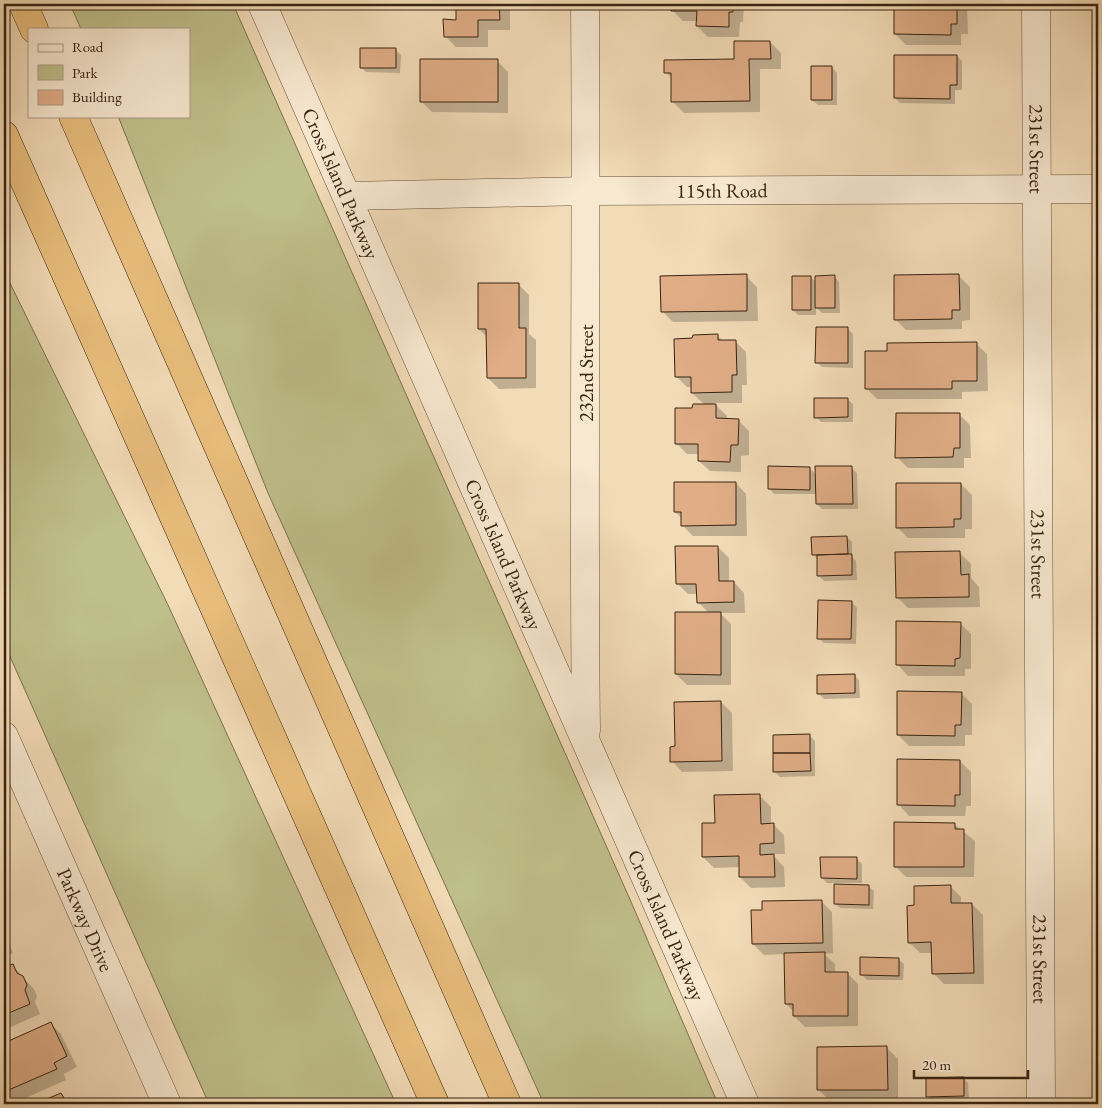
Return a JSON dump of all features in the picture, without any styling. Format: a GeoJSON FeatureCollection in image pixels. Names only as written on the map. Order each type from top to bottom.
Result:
{"type":"FeatureCollection","features":[{"type":"Feature","properties":{"kind":"highway"},"geometry":{"type":"LineString","coordinates":[[23,4],[34,28]]}},
{"type":"Feature","properties":{"kind":"highway"},"geometry":{"type":"LineString","coordinates":[[74,118],[507,1104]]}},
{"type":"Feature","properties":{"kind":"highway"},"geometry":{"type":"LineString","coordinates":[[4,135],[435,1104]]}},
{"type":"Feature","properties":{"kind":"street","name":"Cross Island Parkway"},"geometry":{"type":"LineString","coordinates":[[262,4],[745,1104]]}},
{"type":"Feature","properties":{"kind":"street","name":"232nd Street"},"geometry":{"type":"LineString","coordinates":[[586,4],[584,563],[586,743]]}},
{"type":"Feature","properties":{"kind":"street","name":"231st Street"},"geometry":{"type":"LineString","coordinates":[[1036,4],[1041,1104]]}},
{"type":"Feature","properties":{"kind":"street","name":"115th Road"},"geometry":{"type":"LineString","coordinates":[[347,196],[586,191],[1098,189]]}},
{"type":"Feature","properties":{"kind":"street","name":"Parkway Drive"},"geometry":{"type":"LineString","coordinates":[[4,736],[167,1104]]}},
{"type":"Feature","properties":{"kind":"green space"},"geometry":{"type":"Polygon","coordinates":[[[70,4],[233,4],[632,904],[718,1104],[544,1104],[268,493],[119,118],[190,118],[190,28],[81,28],[70,4]]]}},
{"type":"Feature","properties":{"kind":"green space"},"geometry":{"type":"Polygon","coordinates":[[[4,271],[168,605],[396,1104],[209,1104],[4,643],[4,271]]]}},
{"type":"Feature","properties":{"kind":"building"},"geometry":{"type":"Polygon","coordinates":[[[456,4],[499,4],[500,20],[478,20],[478,37],[444,37],[443,19],[456,20],[456,4]]]}},
{"type":"Feature","properties":{"kind":"building"},"geometry":{"type":"Polygon","coordinates":[[[671,4],[733,4],[733,12],[729,12],[729,27],[696,26],[697,11],[671,11],[671,4]]]}},
{"type":"Feature","properties":{"kind":"building"},"geometry":{"type":"Polygon","coordinates":[[[894,4],[957,4],[957,24],[951,24],[951,35],[894,34],[894,4]]]}},
{"type":"Feature","properties":{"kind":"building"},"geometry":{"type":"Polygon","coordinates":[[[734,41],[770,41],[771,59],[749,59],[750,101],[671,102],[671,73],[664,73],[664,60],[734,59],[734,41]]]}},
{"type":"Feature","properties":{"kind":"building"},"geometry":{"type":"Polygon","coordinates":[[[360,48],[396,48],[396,68],[360,68],[360,48]]]}},
{"type":"Feature","properties":{"kind":"building"},"geometry":{"type":"Polygon","coordinates":[[[894,55],[957,55],[957,85],[950,85],[950,99],[894,98],[894,55]]]}},
{"type":"Feature","properties":{"kind":"building"},"geometry":{"type":"Polygon","coordinates":[[[420,59],[498,59],[498,102],[420,102],[420,59]]]}},
{"type":"Feature","properties":{"kind":"building"},"geometry":{"type":"Polygon","coordinates":[[[811,66],[832,66],[832,100],[811,100],[811,66]]]}},
{"type":"Feature","properties":{"kind":"building"},"geometry":{"type":"Polygon","coordinates":[[[747,274],[747,311],[661,312],[660,276],[747,274]]]}},
{"type":"Feature","properties":{"kind":"building"},"geometry":{"type":"Polygon","coordinates":[[[959,274],[960,310],[952,310],[952,319],[894,320],[894,275],[959,274]]]}},
{"type":"Feature","properties":{"kind":"building"},"geometry":{"type":"Polygon","coordinates":[[[835,275],[835,308],[815,308],[815,276],[835,275]]]}},
{"type":"Feature","properties":{"kind":"building"},"geometry":{"type":"Polygon","coordinates":[[[792,276],[811,276],[811,310],[792,310],[792,276]]]}},
{"type":"Feature","properties":{"kind":"building"},"geometry":{"type":"Polygon","coordinates":[[[478,283],[519,283],[519,328],[526,328],[526,378],[487,378],[486,329],[478,329],[478,283]]]}},
{"type":"Feature","properties":{"kind":"building"},"geometry":{"type":"Polygon","coordinates":[[[816,327],[848,327],[848,363],[815,363],[816,327]]]}},
{"type":"Feature","properties":{"kind":"building"},"geometry":{"type":"Polygon","coordinates":[[[718,334],[718,340],[736,340],[737,375],[732,375],[732,392],[691,393],[691,377],[675,377],[674,339],[692,338],[693,335],[718,334]]]}},
{"type":"Feature","properties":{"kind":"building"},"geometry":{"type":"Polygon","coordinates":[[[977,342],[977,381],[952,381],[952,389],[865,389],[865,351],[887,351],[887,343],[977,342]]]}},
{"type":"Feature","properties":{"kind":"building"},"geometry":{"type":"Polygon","coordinates":[[[814,398],[848,398],[848,417],[814,418],[814,398]]]}},
{"type":"Feature","properties":{"kind":"building"},"geometry":{"type":"Polygon","coordinates":[[[693,404],[716,404],[716,418],[739,419],[738,445],[731,445],[730,462],[698,461],[698,444],[675,444],[675,408],[692,408],[693,404]]]}},
{"type":"Feature","properties":{"kind":"building"},"geometry":{"type":"Polygon","coordinates":[[[896,413],[960,413],[960,448],[954,448],[953,457],[895,458],[896,413]]]}},
{"type":"Feature","properties":{"kind":"building"},"geometry":{"type":"Polygon","coordinates":[[[768,466],[810,467],[810,490],[768,489],[768,466]]]}},
{"type":"Feature","properties":{"kind":"building"},"geometry":{"type":"Polygon","coordinates":[[[815,466],[852,466],[853,504],[816,504],[815,466]]]}},
{"type":"Feature","properties":{"kind":"building"},"geometry":{"type":"Polygon","coordinates":[[[674,482],[736,482],[736,525],[681,526],[681,512],[674,512],[674,482]]]}},
{"type":"Feature","properties":{"kind":"building"},"geometry":{"type":"Polygon","coordinates":[[[896,483],[961,483],[961,519],[954,519],[954,527],[896,528],[896,483]]]}},
{"type":"Feature","properties":{"kind":"building"},"geometry":{"type":"Polygon","coordinates":[[[847,536],[848,554],[812,555],[811,537],[847,536]]]}},
{"type":"Feature","properties":{"kind":"building"},"geometry":{"type":"Polygon","coordinates":[[[675,546],[718,546],[719,581],[734,581],[734,602],[697,603],[696,584],[676,584],[675,546]]]}},
{"type":"Feature","properties":{"kind":"building"},"geometry":{"type":"Polygon","coordinates":[[[960,551],[961,575],[969,574],[969,597],[896,598],[895,552],[960,551]]]}},
{"type":"Feature","properties":{"kind":"building"},"geometry":{"type":"Polygon","coordinates":[[[852,554],[852,575],[817,576],[817,555],[852,554]]]}},
{"type":"Feature","properties":{"kind":"building"},"geometry":{"type":"Polygon","coordinates":[[[818,600],[852,601],[851,639],[817,639],[818,600]]]}},
{"type":"Feature","properties":{"kind":"building"},"geometry":{"type":"Polygon","coordinates":[[[675,612],[721,612],[721,675],[675,674],[675,612]]]}},
{"type":"Feature","properties":{"kind":"building"},"geometry":{"type":"Polygon","coordinates":[[[896,621],[961,622],[960,658],[955,659],[955,666],[896,665],[896,621]]]}},
{"type":"Feature","properties":{"kind":"building"},"geometry":{"type":"Polygon","coordinates":[[[855,674],[855,693],[817,694],[817,675],[855,674]]]}},
{"type":"Feature","properties":{"kind":"building"},"geometry":{"type":"Polygon","coordinates":[[[897,691],[962,692],[961,725],[955,725],[955,736],[897,735],[897,691]]]}},
{"type":"Feature","properties":{"kind":"building"},"geometry":{"type":"Polygon","coordinates":[[[721,701],[722,761],[670,762],[670,747],[675,746],[674,702],[721,701]]]}},
{"type":"Feature","properties":{"kind":"building"},"geometry":{"type":"Polygon","coordinates":[[[810,734],[810,753],[773,753],[773,735],[810,734]]]}},
{"type":"Feature","properties":{"kind":"building"},"geometry":{"type":"Polygon","coordinates":[[[773,753],[810,753],[811,771],[773,772],[773,753]]]}},
{"type":"Feature","properties":{"kind":"building"},"geometry":{"type":"Polygon","coordinates":[[[897,759],[960,760],[960,795],[955,795],[955,806],[897,805],[897,759]]]}},
{"type":"Feature","properties":{"kind":"building"},"geometry":{"type":"Polygon","coordinates":[[[760,794],[761,824],[774,823],[774,843],[760,844],[760,855],[774,854],[775,877],[739,877],[739,856],[702,857],[702,823],[715,823],[714,795],[760,794]]]}},
{"type":"Feature","properties":{"kind":"building"},"geometry":{"type":"Polygon","coordinates":[[[894,822],[955,823],[955,829],[964,829],[964,867],[894,867],[894,822]]]}},
{"type":"Feature","properties":{"kind":"building"},"geometry":{"type":"Polygon","coordinates":[[[820,857],[857,857],[857,879],[821,878],[820,857]]]}},
{"type":"Feature","properties":{"kind":"building"},"geometry":{"type":"Polygon","coordinates":[[[834,884],[869,885],[869,905],[834,904],[834,884]]]}},
{"type":"Feature","properties":{"kind":"building"},"geometry":{"type":"Polygon","coordinates":[[[951,885],[951,903],[972,903],[974,973],[932,974],[931,942],[908,943],[907,906],[914,905],[914,886],[951,885]]]}},
{"type":"Feature","properties":{"kind":"building"},"geometry":{"type":"Polygon","coordinates":[[[822,900],[823,943],[752,944],[751,910],[762,910],[762,901],[822,900]]]}},
{"type":"Feature","properties":{"kind":"building"},"geometry":{"type":"Polygon","coordinates":[[[825,952],[825,972],[848,972],[848,1016],[793,1016],[793,1004],[785,1004],[784,953],[825,952]]]}},
{"type":"Feature","properties":{"kind":"building"},"geometry":{"type":"Polygon","coordinates":[[[860,957],[899,958],[899,976],[860,975],[860,957]]]}},
{"type":"Feature","properties":{"kind":"building"},"geometry":{"type":"Polygon","coordinates":[[[13,964],[17,973],[23,976],[27,985],[25,990],[30,1004],[4,1015],[4,967],[13,964]]]}},
{"type":"Feature","properties":{"kind":"building"},"geometry":{"type":"Polygon","coordinates":[[[51,1022],[67,1056],[54,1063],[57,1069],[4,1092],[4,1043],[51,1022]]]}},
{"type":"Feature","properties":{"kind":"building"},"geometry":{"type":"Polygon","coordinates":[[[887,1046],[888,1090],[817,1090],[817,1047],[887,1046]]]}},
{"type":"Feature","properties":{"kind":"building"},"geometry":{"type":"Polygon","coordinates":[[[964,1077],[964,1096],[926,1097],[926,1078],[964,1077]]]}},
{"type":"Feature","properties":{"kind":"building"},"geometry":{"type":"Polygon","coordinates":[[[61,1093],[65,1100],[70,1098],[73,1104],[35,1104],[61,1093]]]}}]}
